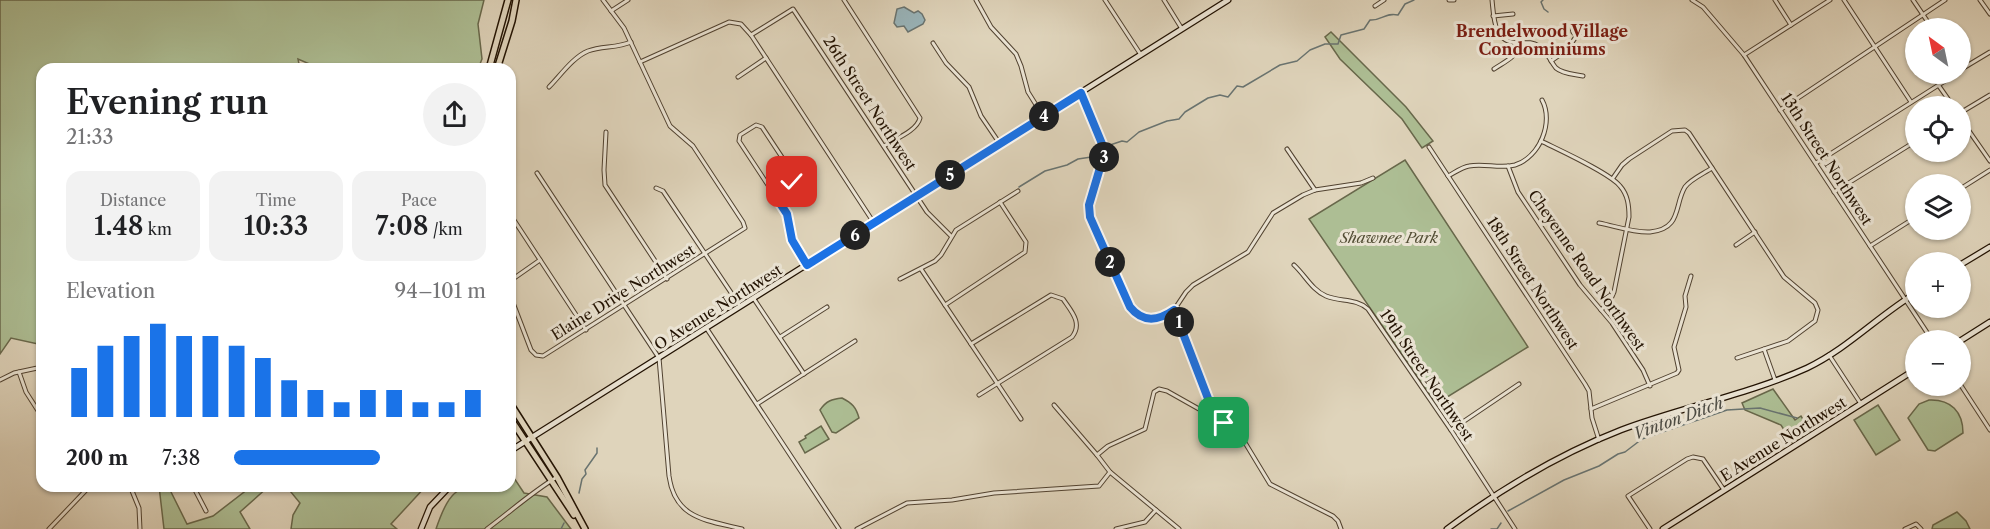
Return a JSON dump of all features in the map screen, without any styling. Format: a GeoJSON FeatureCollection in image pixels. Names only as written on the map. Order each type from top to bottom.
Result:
{"type":"FeatureCollection","features":[{"type":"Feature","properties":{"kind":"main road"},"geometry":{"type":"LineString","coordinates":[[491,63],[508,0]]}},
{"type":"Feature","properties":{"kind":"main road"},"geometry":{"type":"LineString","coordinates":[[499,63],[516,0]]}},
{"type":"Feature","properties":{"kind":"main road"},"geometry":{"type":"LineString","coordinates":[[516,415],[550,481],[584,529]]}},
{"type":"Feature","properties":{"kind":"main road"},"geometry":{"type":"LineString","coordinates":[[516,425],[556,477],[584,529]]}},
{"type":"Feature","properties":{"kind":"street"},"geometry":{"type":"LineString","coordinates":[[603,0],[624,28],[640,62],[724,23],[737,22],[744,26],[874,223]]}},
{"type":"Feature","properties":{"kind":"street"},"geometry":{"type":"LineString","coordinates":[[611,11],[628,0]]}},
{"type":"Feature","properties":{"kind":"street"},"geometry":{"type":"LineString","coordinates":[[844,0],[920,118],[919,123],[914,127],[884,146]]}},
{"type":"Feature","properties":{"kind":"street"},"geometry":{"type":"LineString","coordinates":[[976,0],[991,27],[1016,54],[1028,92],[1043,116]]}},
{"type":"Feature","properties":{"kind":"street"},"geometry":{"type":"LineString","coordinates":[[1105,0],[1141,55]]}},
{"type":"Feature","properties":{"kind":"street"},"geometry":{"type":"LineString","coordinates":[[1164,0],[1182,29]]}},
{"type":"Feature","properties":{"kind":"street","name":"O Avenue Northwest"},"geometry":{"type":"LineString","coordinates":[[516,447],[1228,0]]}},
{"type":"Feature","properties":{"kind":"street"},"geometry":{"type":"LineString","coordinates":[[1375,6],[1384,0]]}},
{"type":"Feature","properties":{"kind":"street"},"geometry":{"type":"LineString","coordinates":[[1449,0],[1454,0]]}},
{"type":"Feature","properties":{"kind":"street"},"geometry":{"type":"LineString","coordinates":[[1492,0],[1496,31],[1500,36],[1507,41],[1533,43],[1541,47],[1557,68],[1565,73],[1583,76]]}},
{"type":"Feature","properties":{"kind":"street","name":"13th Street Northwest"},"geometry":{"type":"LineString","coordinates":[[1692,0],[1703,7],[1744,55],[1905,299]]}},
{"type":"Feature","properties":{"kind":"street"},"geometry":{"type":"LineString","coordinates":[[1775,0],[1791,25]]}},
{"type":"Feature","properties":{"kind":"street"},"geometry":{"type":"LineString","coordinates":[[1744,55],[1830,0]]}},
{"type":"Feature","properties":{"kind":"street"},"geometry":{"type":"LineString","coordinates":[[1844,0],[1907,96]]}},
{"type":"Feature","properties":{"kind":"street"},"geometry":{"type":"LineString","coordinates":[[1913,0],[1925,18]]}},
{"type":"Feature","properties":{"kind":"street"},"geometry":{"type":"LineString","coordinates":[[1780,110],[1945,0]]}},
{"type":"Feature","properties":{"kind":"street"},"geometry":{"type":"LineString","coordinates":[[1980,0],[1990,14]]}},
{"type":"Feature","properties":{"kind":"street","name":"26th Street Northwest"},"geometry":{"type":"LineString","coordinates":[[751,35],[793,9],[927,212],[951,236]]}},
{"type":"Feature","properties":{"kind":"street"},"geometry":{"type":"LineString","coordinates":[[1493,16],[1514,14]]}},
{"type":"Feature","properties":{"kind":"street"},"geometry":{"type":"LineString","coordinates":[[1551,61],[1567,50],[1577,35]]}},
{"type":"Feature","properties":{"kind":"street"},"geometry":{"type":"LineString","coordinates":[[549,87],[581,55],[598,48],[620,47],[631,42]]}},
{"type":"Feature","properties":{"kind":"street"},"geometry":{"type":"LineString","coordinates":[[933,43],[946,63],[969,87],[981,116],[1000,144]]}},
{"type":"Feature","properties":{"kind":"street"},"geometry":{"type":"LineString","coordinates":[[1494,69],[1514,56],[1519,50],[1519,43]]}},
{"type":"Feature","properties":{"kind":"street"},"geometry":{"type":"LineString","coordinates":[[1971,63],[1990,52]]}},
{"type":"Feature","properties":{"kind":"street"},"geometry":{"type":"LineString","coordinates":[[738,77],[766,58]]}},
{"type":"Feature","properties":{"kind":"street","name":"Elaine Drive Northwest"},"geometry":{"type":"LineString","coordinates":[[516,311],[531,350],[536,355],[547,355],[743,230],[745,226],[696,151],[670,126],[640,62]]}},
{"type":"Feature","properties":{"kind":"street"},"geometry":{"type":"LineString","coordinates":[[1921,96],[1938,85],[1946,96]]}},
{"type":"Feature","properties":{"kind":"street"},"geometry":{"type":"LineString","coordinates":[[1081,93],[1105,151],[1089,205],[1090,217],[1130,307],[1135,314],[1150,320],[1166,316],[1174,310],[1193,285],[1248,252],[1273,213],[1315,190],[1355,184],[1373,178]]}},
{"type":"Feature","properties":{"kind":"street"},"geometry":{"type":"LineString","coordinates":[[1971,106],[1990,95]]}},
{"type":"Feature","properties":{"kind":"street"},"geometry":{"type":"LineString","coordinates":[[1448,176],[1467,166],[1508,166],[1518,164],[1526,158],[1541,141],[1547,121],[1547,111],[1542,100]]}},
{"type":"Feature","properties":{"kind":"street"},"geometry":{"type":"LineString","coordinates":[[1816,164],[1905,106]]}},
{"type":"Feature","properties":{"kind":"street"},"geometry":{"type":"LineString","coordinates":[[774,194],[792,182],[794,175],[762,127],[756,124],[738,139],[787,214],[792,240],[807,265]]}},
{"type":"Feature","properties":{"kind":"street"},"geometry":{"type":"LineString","coordinates":[[1613,178],[1629,159],[1672,131],[1678,129],[1689,133],[1784,277],[1815,303],[1818,310],[1815,321],[1788,341],[1737,358]]}},
{"type":"Feature","properties":{"kind":"street"},"geometry":{"type":"LineString","coordinates":[[606,132],[605,185],[666,279]]}},
{"type":"Feature","properties":{"kind":"street"},"geometry":{"type":"LineString","coordinates":[[1971,134],[1990,162]]}},
{"type":"Feature","properties":{"kind":"street"},"geometry":{"type":"LineString","coordinates":[[1541,141],[1613,178],[1624,190],[1629,205],[1627,228],[1614,292],[1610,301],[1601,310]]}},
{"type":"Feature","properties":{"kind":"street","name":"18th Street Northwest"},"geometry":{"type":"LineString","coordinates":[[1429,147],[1585,384],[1589,391],[1594,426],[1599,440]]}},
{"type":"Feature","properties":{"kind":"street"},"geometry":{"type":"LineString","coordinates":[[1834,192],[1905,148]]}},
{"type":"Feature","properties":{"kind":"street"},"geometry":{"type":"LineString","coordinates":[[1287,149],[1315,190]]}},
{"type":"Feature","properties":{"kind":"street","name":"Cheyenne Road Northwest"},"geometry":{"type":"LineString","coordinates":[[1508,166],[1518,192],[1580,285],[1601,310],[1643,370],[1650,386]]}},
{"type":"Feature","properties":{"kind":"street"},"geometry":{"type":"LineString","coordinates":[[1599,223],[1648,232],[1657,231],[1675,218],[1684,189],[1689,183],[1712,168]]}},
{"type":"Feature","properties":{"kind":"street"},"geometry":{"type":"LineString","coordinates":[[1971,182],[1990,170]]}},
{"type":"Feature","properties":{"kind":"street"},"geometry":{"type":"LineString","coordinates":[[537,173],[659,358],[669,476],[675,500],[682,508],[696,516],[742,529]]}},
{"type":"Feature","properties":{"kind":"street"},"geometry":{"type":"LineString","coordinates":[[657,188],[663,191],[741,307]]}},
{"type":"Feature","properties":{"kind":"street"},"geometry":{"type":"LineString","coordinates":[[900,279],[921,269],[941,255],[956,230],[1018,191]]}},
{"type":"Feature","properties":{"kind":"street"},"geometry":{"type":"LineString","coordinates":[[945,305],[1025,252],[1026,245],[1000,202]]}},
{"type":"Feature","properties":{"kind":"street"},"geometry":{"type":"LineString","coordinates":[[516,223],[586,330]]}},
{"type":"Feature","properties":{"kind":"street"},"geometry":{"type":"LineString","coordinates":[[1870,246],[1905,225]]}},
{"type":"Feature","properties":{"kind":"street"},"geometry":{"type":"LineString","coordinates":[[1736,244],[1755,232]]}},
{"type":"Feature","properties":{"kind":"street"},"geometry":{"type":"LineString","coordinates":[[1971,258],[1990,247]]}},
{"type":"Feature","properties":{"kind":"street"},"geometry":{"type":"LineString","coordinates":[[516,277],[540,260]]}},
{"type":"Feature","properties":{"kind":"street","name":"19th Street Northwest"},"geometry":{"type":"LineString","coordinates":[[1294,266],[1325,295],[1360,303],[1368,309],[1515,529]]}},
{"type":"Feature","properties":{"kind":"street"},"geometry":{"type":"LineString","coordinates":[[921,269],[1020,419]]}},
{"type":"Feature","properties":{"kind":"street"},"geometry":{"type":"LineString","coordinates":[[1591,409],[1673,376],[1679,370],[1674,347],[1686,308],[1684,296],[1691,276]]}},
{"type":"Feature","properties":{"kind":"street"},"geometry":{"type":"LineString","coordinates":[[971,344],[1051,295],[1063,299],[1077,322],[1072,337],[979,395]]}},
{"type":"Feature","properties":{"kind":"street"},"geometry":{"type":"LineString","coordinates":[[754,299],[804,374]]}},
{"type":"Feature","properties":{"kind":"street"},"geometry":{"type":"LineString","coordinates":[[1447,529],[1493,496],[1558,459],[1621,430],[1775,380],[1810,366],[1829,355],[1905,299]]}},
{"type":"Feature","properties":{"kind":"street"},"geometry":{"type":"LineString","coordinates":[[780,337],[827,307]]}},
{"type":"Feature","properties":{"kind":"street"},"geometry":{"type":"LineString","coordinates":[[1174,310],[1209,401],[1224,423]]}},
{"type":"Feature","properties":{"kind":"street"},"geometry":{"type":"LineString","coordinates":[[1971,334],[1990,322]]}},
{"type":"Feature","properties":{"kind":"street"},"geometry":{"type":"LineString","coordinates":[[707,329],[839,529]]}},
{"type":"Feature","properties":{"kind":"street"},"geometry":{"type":"LineString","coordinates":[[757,404],[855,341]]}},
{"type":"Feature","properties":{"kind":"street"},"geometry":{"type":"LineString","coordinates":[[1764,350],[1775,380]]}},
{"type":"Feature","properties":{"kind":"street"},"geometry":{"type":"LineString","coordinates":[[1829,355],[1861,404]]}},
{"type":"Feature","properties":{"kind":"street"},"geometry":{"type":"LineString","coordinates":[[0,380],[36,368]]}},
{"type":"Feature","properties":{"kind":"street"},"geometry":{"type":"LineString","coordinates":[[19,372],[26,392],[36,408]]}},
{"type":"Feature","properties":{"kind":"street","name":"E Avenue Northwest"},"geometry":{"type":"LineString","coordinates":[[1663,529],[1905,376]]}},
{"type":"Feature","properties":{"kind":"street"},"geometry":{"type":"LineString","coordinates":[[1451,430],[1519,384]]}},
{"type":"Feature","properties":{"kind":"street"},"geometry":{"type":"LineString","coordinates":[[1097,455],[1108,446],[1145,429],[1156,390],[1162,389],[1235,430],[1270,484],[1333,516],[1341,529]]}},
{"type":"Feature","properties":{"kind":"street"},"geometry":{"type":"LineString","coordinates":[[1968,396],[1990,430]]}},
{"type":"Feature","properties":{"kind":"street"},"geometry":{"type":"LineString","coordinates":[[1201,411],[1209,401]]}},
{"type":"Feature","properties":{"kind":"street"},"geometry":{"type":"LineString","coordinates":[[1054,405],[1110,472],[1179,529]]}},
{"type":"Feature","properties":{"kind":"street"},"geometry":{"type":"LineString","coordinates":[[1650,529],[1628,496],[1694,456],[1707,462],[1724,490]]}},
{"type":"Feature","properties":{"kind":"street"},"geometry":{"type":"LineString","coordinates":[[857,529],[914,501],[951,500],[1002,492],[1099,486],[1110,472]]}},
{"type":"Feature","properties":{"kind":"street"},"geometry":{"type":"LineString","coordinates":[[488,529],[556,477]]}},
{"type":"Feature","properties":{"kind":"street"},"geometry":{"type":"LineString","coordinates":[[49,529],[82,492]]}},
{"type":"Feature","properties":{"kind":"street"},"geometry":{"type":"LineString","coordinates":[[132,492],[139,508],[140,529]]}},
{"type":"Feature","properties":{"kind":"street"},"geometry":{"type":"LineString","coordinates":[[196,492],[206,511]]}},
{"type":"Feature","properties":{"kind":"street"},"geometry":{"type":"LineString","coordinates":[[421,529],[430,507],[444,492]]}},
{"type":"Feature","properties":{"kind":"street"},"geometry":{"type":"LineString","coordinates":[[1116,529],[1144,522],[1156,510]]}},
{"type":"Feature","properties":{"kind":"street"},"geometry":{"type":"LineString","coordinates":[[1905,529],[1912,525],[1920,528]]}},
{"type":"Feature","properties":{"kind":"green space"},"geometry":{"type":"Polygon","coordinates":[[[0,0],[484,0],[478,24],[482,59],[480,63],[307,63],[298,59],[299,63],[36,63],[36,344],[11,338],[0,354],[0,0]]]}},
{"type":"Feature","properties":{"kind":"green space"},"geometry":{"type":"Polygon","coordinates":[[[1331,32],[1406,107],[1433,141],[1422,148],[1402,119],[1340,59],[1325,37],[1331,32]]]}},
{"type":"Feature","properties":{"kind":"green space","name":"Shawnee Park"},"geometry":{"type":"Polygon","coordinates":[[[1405,160],[1528,347],[1436,404],[1309,219],[1405,160]]]}},
{"type":"Feature","properties":{"kind":"green space"},"geometry":{"type":"Polygon","coordinates":[[[1773,389],[1795,420],[1801,416],[1810,431],[1792,442],[1781,425],[1745,410],[1742,403],[1773,389]]]}},
{"type":"Feature","properties":{"kind":"green space"},"geometry":{"type":"Polygon","coordinates":[[[842,398],[853,406],[859,418],[836,433],[832,432],[820,410],[830,401],[842,398]]]}},
{"type":"Feature","properties":{"kind":"green space"},"geometry":{"type":"Polygon","coordinates":[[[1929,400],[1944,402],[1954,408],[1961,419],[1963,433],[1935,451],[1928,450],[1908,418],[1919,404],[1929,400]]]}},
{"type":"Feature","properties":{"kind":"green space"},"geometry":{"type":"Polygon","coordinates":[[[1878,405],[1900,440],[1876,455],[1854,420],[1878,405]]]}},
{"type":"Feature","properties":{"kind":"green space"},"geometry":{"type":"Polygon","coordinates":[[[821,426],[829,439],[805,453],[799,442],[821,426]]]}},
{"type":"Feature","properties":{"kind":"green space"},"geometry":{"type":"Polygon","coordinates":[[[516,481],[524,493],[547,497],[571,529],[436,529],[454,493],[516,492],[516,481]]]}},
{"type":"Feature","properties":{"kind":"green space"},"geometry":{"type":"Polygon","coordinates":[[[160,492],[171,492],[187,524],[213,516],[244,492],[262,492],[240,512],[250,529],[164,529],[160,492]]]}},
{"type":"Feature","properties":{"kind":"green space"},"geometry":{"type":"Polygon","coordinates":[[[291,492],[420,492],[391,524],[397,529],[291,529],[293,515],[300,503],[291,492]]]}},
{"type":"Feature","properties":{"kind":"green space"},"geometry":{"type":"Polygon","coordinates":[[[1957,512],[1970,529],[1932,529],[1933,525],[1957,512]]]}},
{"type":"Feature","properties":{"kind":"water"},"geometry":{"type":"Polygon","coordinates":[[[904,7],[914,13],[918,11],[922,14],[925,20],[923,24],[908,32],[904,26],[897,27],[894,23],[897,9],[904,7]]]}},
{"type":"Feature","properties":{"kind":"waterway"},"geometry":{"type":"LineString","coordinates":[[1107,146],[1122,141],[1127,142],[1139,132],[1167,121],[1179,119],[1185,112],[1208,98],[1220,95],[1228,97],[1237,86],[1243,87],[1280,65],[1297,61],[1310,50],[1325,44],[1338,44],[1341,35],[1364,29],[1370,20],[1398,15],[1405,4],[1414,0]]}},
{"type":"Feature","properties":{"kind":"waterway"},"geometry":{"type":"LineString","coordinates":[[1543,0],[1541,2],[1548,12]]}},
{"type":"Feature","properties":{"kind":"waterway"},"geometry":{"type":"LineString","coordinates":[[1019,187],[1045,171],[1067,165],[1078,159],[1098,156],[1102,149]]}},
{"type":"Feature","properties":{"kind":"waterway","name":"Vinton Ditch"},"geometry":{"type":"LineString","coordinates":[[1508,511],[1564,480],[1599,466],[1625,452],[1642,439],[1727,410],[1760,408],[1797,418]]}},
{"type":"Feature","properties":{"kind":"waterway"},"geometry":{"type":"LineString","coordinates":[[579,493],[582,479],[586,474],[585,470],[597,453],[597,448]]}},
{"type":"Feature","properties":{"kind":"waterway"},"geometry":{"type":"LineString","coordinates":[[561,529],[564,523]]}},
{"type":"Feature","properties":{"kind":"waterway","name":"Vinton Ditch"},"geometry":{"type":"LineString","coordinates":[[1491,529],[1497,529],[1501,523]]}},
{"type":"Feature","properties":{"kind":"district","name":"Brendelwood Village Condominiums"},"geometry":{"type":"Point","coordinates":[1542,40]}},
{"type":"Feature","properties":{"kind":"route"},"geometry":{"type":"LineString","coordinates":[[792,182],[774,194],[789,218],[792,240],[807,265],[1081,93],[1105,151],[1089,205],[1090,217],[1135,314],[1150,320],[1166,316],[1174,310],[1209,401],[1224,423]]}}]}
